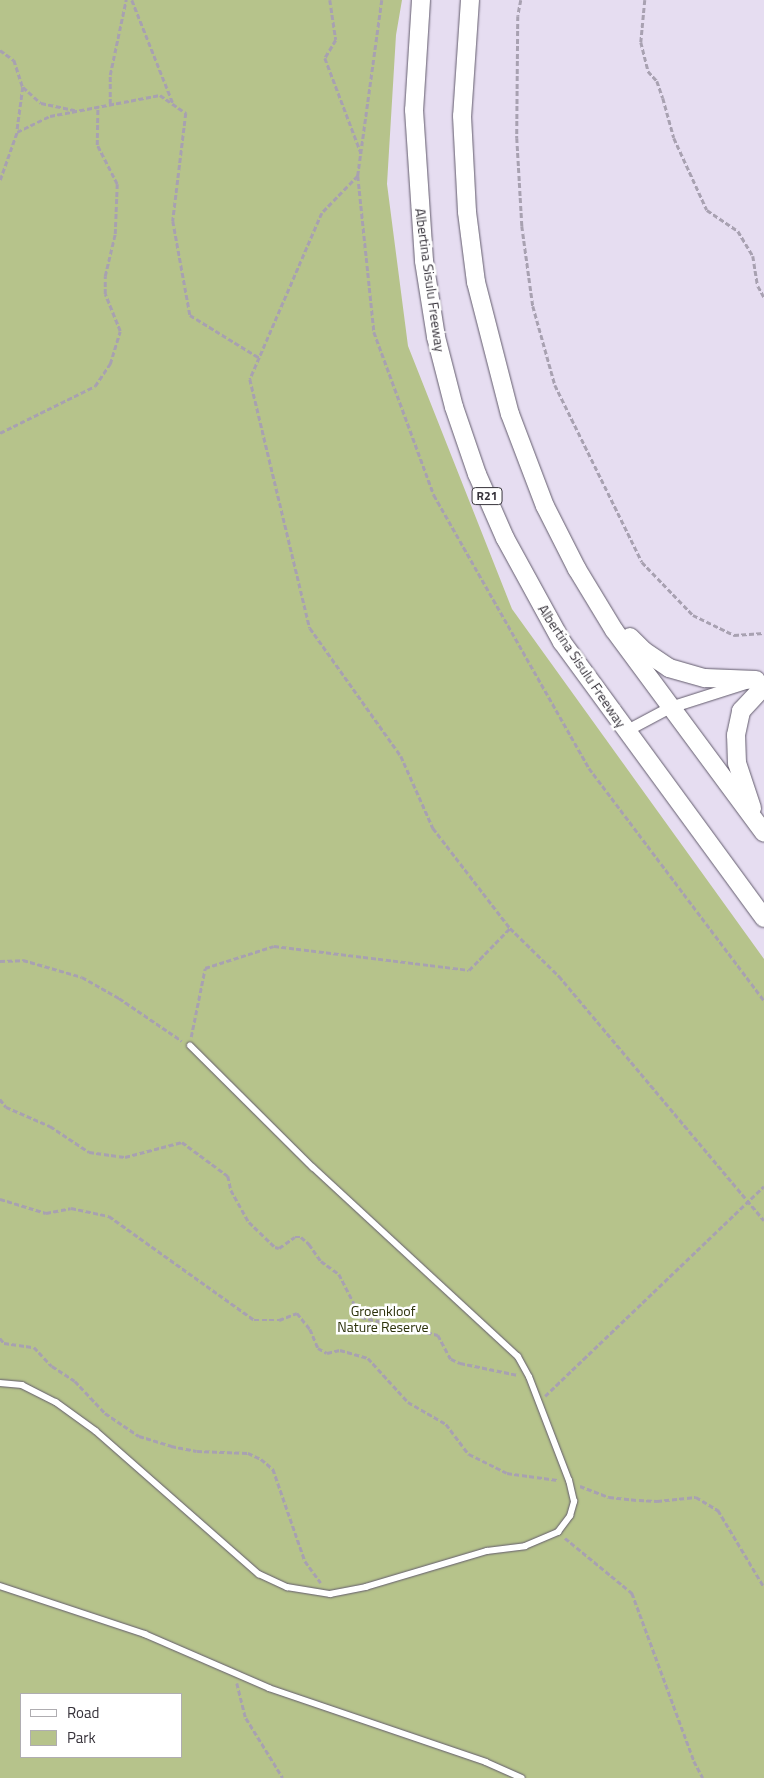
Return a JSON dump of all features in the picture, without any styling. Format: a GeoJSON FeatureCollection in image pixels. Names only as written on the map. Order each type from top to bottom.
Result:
{"type":"FeatureCollection","features":[{"type":"Feature","properties":{"kind":"highway","name":"Albertina Sisulu Freeway"},"geometry":{"type":"LineString","coordinates":[[421,0],[414,101],[418,193],[436,337],[454,407],[481,484],[538,602],[625,730],[764,918]]}},
{"type":"Feature","properties":{"kind":"highway"},"geometry":{"type":"LineString","coordinates":[[470,0],[462,116],[467,212],[476,282],[510,414],[545,506],[577,569],[614,630],[760,828]]}},
{"type":"Feature","properties":{"kind":"highway"},"geometry":{"type":"LineString","coordinates":[[577,569],[619,625],[644,651],[661,664],[705,678],[761,681]]}},
{"type":"Feature","properties":{"kind":"highway"},"geometry":{"type":"LineString","coordinates":[[760,828],[737,763],[736,735],[741,711],[761,681]]}},
{"type":"Feature","properties":{"kind":"street"},"geometry":{"type":"LineString","coordinates":[[625,730],[670,707],[761,681]]}},
{"type":"Feature","properties":{"kind":"lane"},"geometry":{"type":"LineString","coordinates":[[0,1383],[22,1385],[56,1402],[96,1431],[259,1574],[287,1588],[330,1594],[366,1587],[487,1551],[525,1546],[558,1532],[570,1516],[574,1502],[569,1481],[529,1377],[518,1358],[313,1168],[190,1046]]}},
{"type":"Feature","properties":{"kind":"lane"},"geometry":{"type":"LineString","coordinates":[[0,1586],[145,1634],[235,1675],[320,1707],[486,1762],[522,1778]]}},
{"type":"Feature","properties":{"kind":"path"},"geometry":{"type":"LineString","coordinates":[[110,104],[110,75],[126,0]]}},
{"type":"Feature","properties":{"kind":"path"},"geometry":{"type":"LineString","coordinates":[[132,0],[174,104]]}},
{"type":"Feature","properties":{"kind":"path"},"geometry":{"type":"LineString","coordinates":[[330,0],[336,40],[325,58],[361,154]]}},
{"type":"Feature","properties":{"kind":"path"},"geometry":{"type":"LineString","coordinates":[[382,0],[358,176],[374,332],[434,495],[589,768],[764,1000]]}},
{"type":"Feature","properties":{"kind":"path"},"geometry":{"type":"LineString","coordinates":[[521,0],[518,16],[517,138],[522,226],[533,306],[555,385],[642,562],[693,615],[734,635],[764,633]]}},
{"type":"Feature","properties":{"kind":"path"},"geometry":{"type":"LineString","coordinates":[[645,0],[641,42],[648,71],[663,98],[674,138],[707,210],[738,230],[753,256],[758,286],[764,297]]}},
{"type":"Feature","properties":{"kind":"path"},"geometry":{"type":"LineString","coordinates":[[0,50],[14,60],[23,87],[17,132],[0,180]]}},
{"type":"Feature","properties":{"kind":"path"},"geometry":{"type":"LineString","coordinates":[[23,87],[41,103],[77,110]]}},
{"type":"Feature","properties":{"kind":"path"},"geometry":{"type":"LineString","coordinates":[[17,132],[50,116],[160,95],[186,113],[173,221],[190,315],[260,358]]}},
{"type":"Feature","properties":{"kind":"path"},"geometry":{"type":"LineString","coordinates":[[0,433],[95,386],[110,364],[120,331],[105,294],[105,276],[115,234],[117,184],[97,145],[98,106]]}},
{"type":"Feature","properties":{"kind":"path"},"geometry":{"type":"LineString","coordinates":[[358,176],[322,213],[250,379],[310,628],[402,756],[433,828],[510,928],[559,976],[764,1220]]}},
{"type":"Feature","properties":{"kind":"path"},"geometry":{"type":"LineString","coordinates":[[0,961],[23,960],[82,977],[119,998],[190,1046],[205,968],[274,946],[469,970],[510,928]]}},
{"type":"Feature","properties":{"kind":"path"},"geometry":{"type":"LineString","coordinates":[[0,1099],[6,1107],[50,1126],[89,1152],[125,1157],[182,1142],[228,1176],[231,1190],[249,1222],[275,1247],[279,1248],[295,1237],[301,1237],[309,1244],[321,1261],[339,1274],[361,1317],[438,1335],[452,1359],[460,1364],[529,1377]]}},
{"type":"Feature","properties":{"kind":"path"},"geometry":{"type":"LineString","coordinates":[[538,1402],[764,1186]]}},
{"type":"Feature","properties":{"kind":"path"},"geometry":{"type":"LineString","coordinates":[[0,1199],[46,1213],[71,1208],[109,1216],[254,1320],[279,1320],[297,1313],[310,1329],[318,1348],[327,1354],[340,1350],[368,1358],[408,1402],[446,1424],[470,1454],[507,1473],[569,1481],[609,1497],[657,1501],[696,1496],[718,1510],[764,1587]]}},
{"type":"Feature","properties":{"kind":"path"},"geometry":{"type":"LineString","coordinates":[[0,1338],[4,1343],[34,1347],[52,1366],[75,1381],[105,1413],[139,1436],[188,1450],[248,1453],[261,1459],[273,1470],[305,1561],[330,1594]]}},
{"type":"Feature","properties":{"kind":"path"},"geometry":{"type":"LineString","coordinates":[[558,1532],[632,1592],[694,1761],[703,1778]]}},
{"type":"Feature","properties":{"kind":"path"},"geometry":{"type":"LineString","coordinates":[[235,1675],[246,1718],[283,1778]]}},
{"type":"Feature","properties":{"kind":"green space","name":"Groenkloof Nature Reserve"},"geometry":{"type":"Polygon","coordinates":[[[0,0],[402,0],[396,35],[387,184],[408,346],[512,609],[764,959],[764,1778],[0,1778],[0,0]]]}}]}
